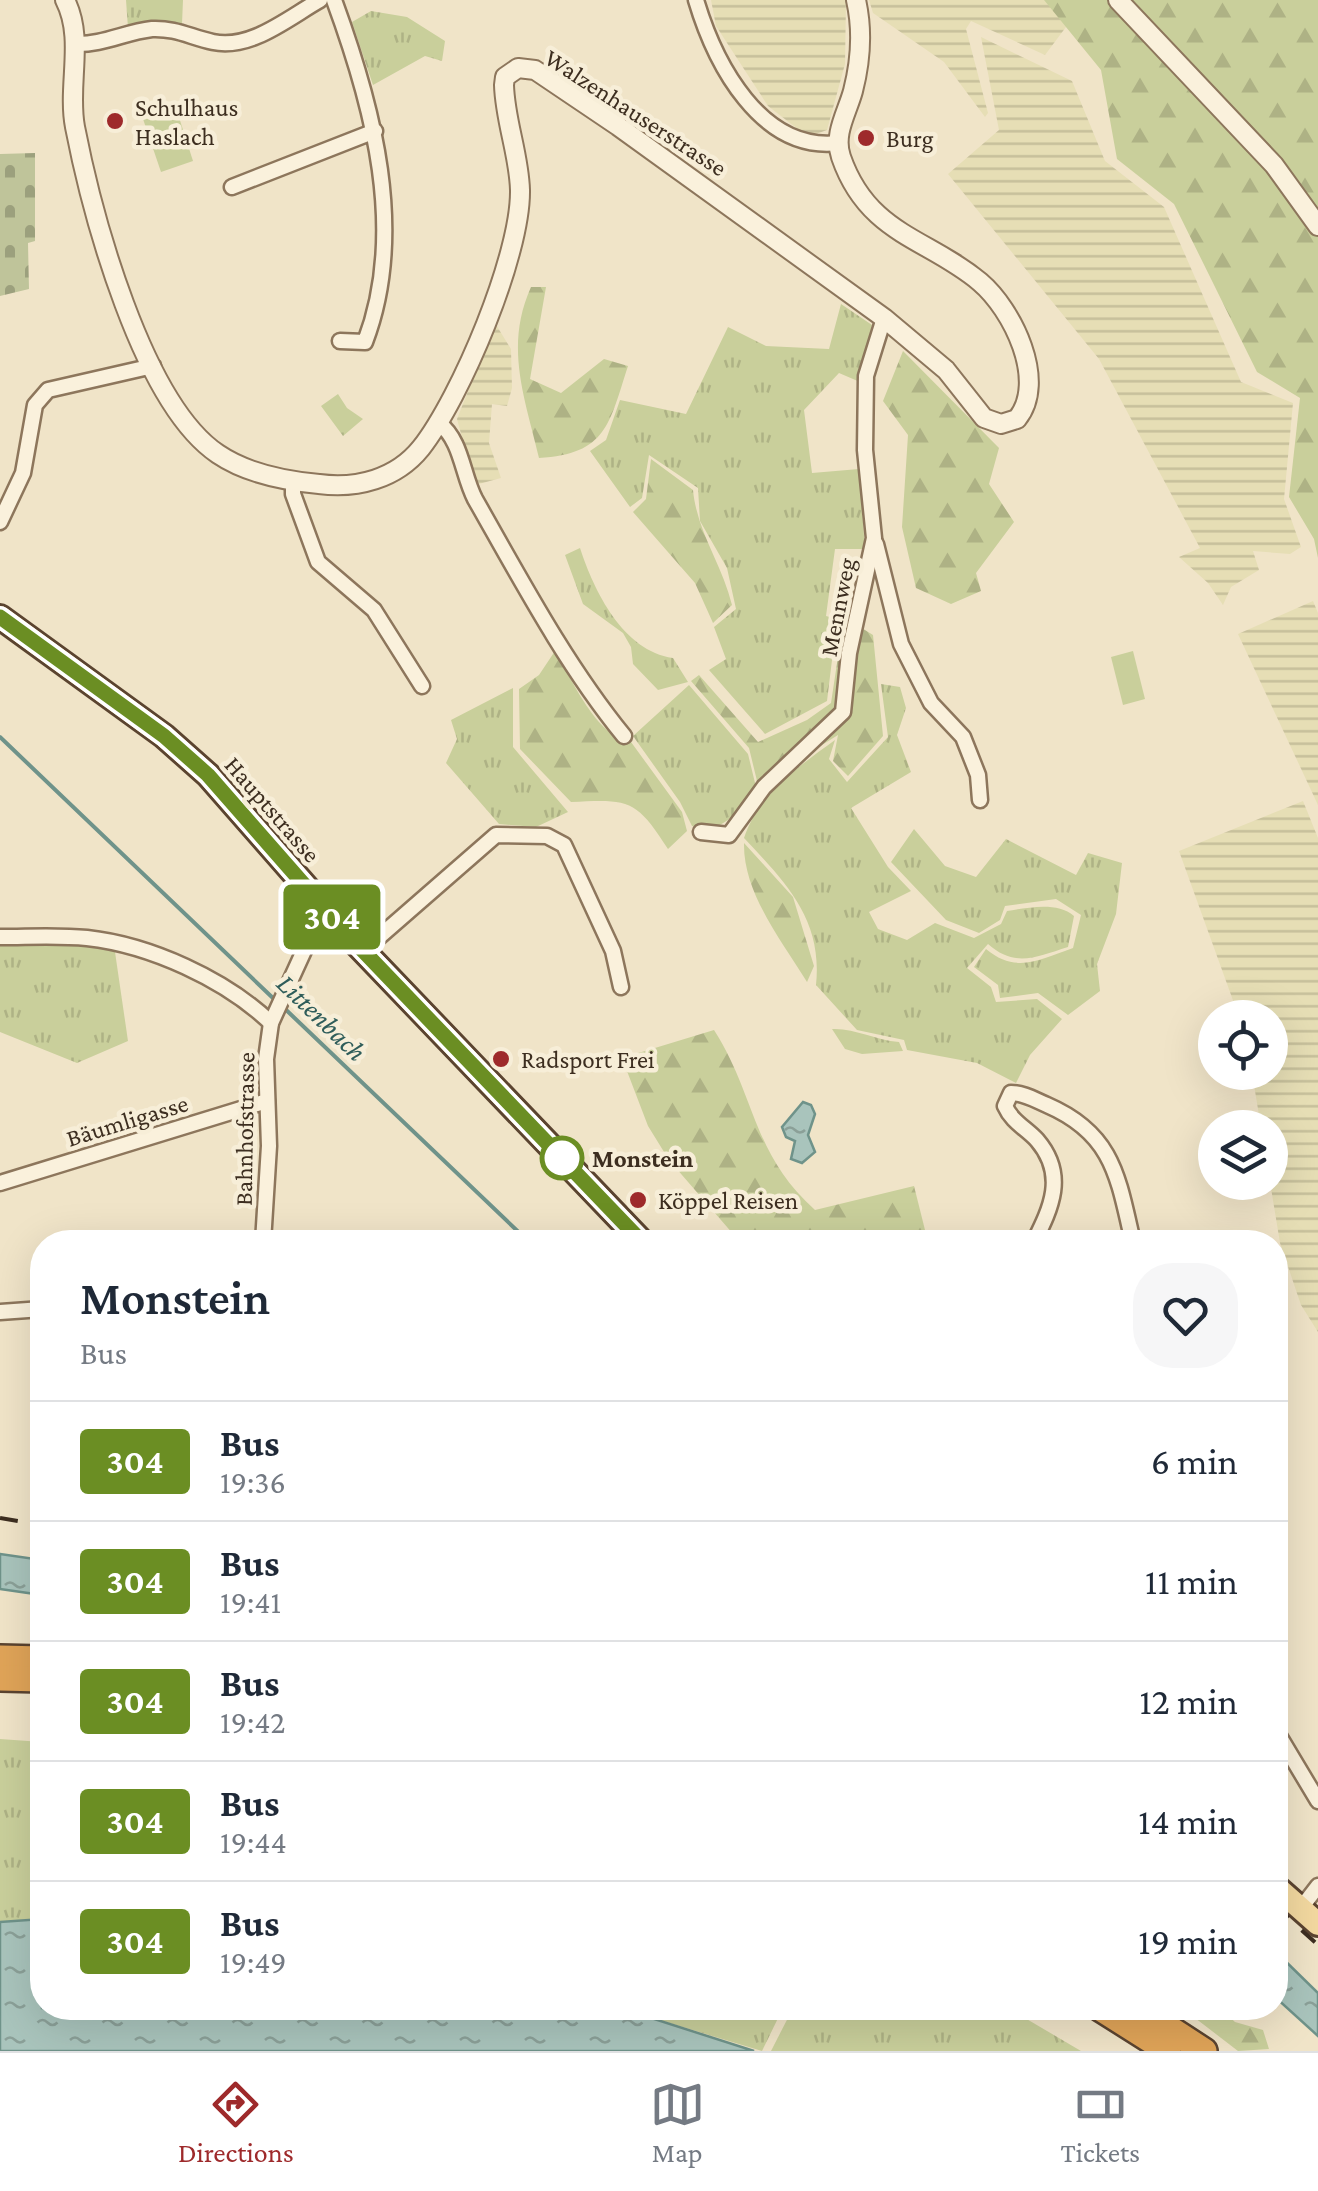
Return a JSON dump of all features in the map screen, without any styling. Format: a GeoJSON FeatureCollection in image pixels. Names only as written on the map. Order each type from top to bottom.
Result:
{"type":"FeatureCollection","features":[{"type":"Feature","properties":{"kind":"highway"},"geometry":{"type":"LineString","coordinates":[[0,1658],[30,1658]]}},
{"type":"Feature","properties":{"kind":"highway"},"geometry":{"type":"LineString","coordinates":[[0,1678],[30,1679]]}},
{"type":"Feature","properties":{"kind":"highway"},"geometry":{"type":"LineString","coordinates":[[1119,2020],[1168,2051]]}},
{"type":"Feature","properties":{"kind":"highway"},"geometry":{"type":"LineString","coordinates":[[1156,2020],[1204,2051]]}},
{"type":"Feature","properties":{"kind":"main road","name":"Hauptstrasse"},"geometry":{"type":"LineString","coordinates":[[0,617],[164,736],[208,775],[363,951],[630,1230]]}},
{"type":"Feature","properties":{"kind":"main road"},"geometry":{"type":"LineString","coordinates":[[1288,1897],[1310,1916]]}},
{"type":"Feature","properties":{"kind":"street","name":"Walzenhauserstrasse"},"geometry":{"type":"LineString","coordinates":[[64,0],[75,44],[75,125],[120,295],[154,366],[201,440],[237,463],[293,481],[339,486],[383,477],[405,464],[439,423],[516,233],[520,186],[504,85],[505,77],[518,68],[535,70],[618,126],[884,318],[946,370],[984,418],[1010,422],[1022,413],[1028,396],[1028,366],[1003,309],[983,284],[899,234],[874,212],[850,175],[838,143]]}},
{"type":"Feature","properties":{"kind":"street"},"geometry":{"type":"LineString","coordinates":[[75,44],[100,44],[163,29],[234,44],[252,39],[320,0]]}},
{"type":"Feature","properties":{"kind":"street"},"geometry":{"type":"LineString","coordinates":[[334,0],[375,131],[382,209],[380,287],[365,342],[340,341]]}},
{"type":"Feature","properties":{"kind":"street"},"geometry":{"type":"LineString","coordinates":[[696,0],[716,52],[754,111],[801,142],[838,143],[860,54],[856,0]]}},
{"type":"Feature","properties":{"kind":"street"},"geometry":{"type":"LineString","coordinates":[[1118,0],[1274,166],[1318,226]]}},
{"type":"Feature","properties":{"kind":"street"},"geometry":{"type":"LineString","coordinates":[[232,186],[375,131]]}},
{"type":"Feature","properties":{"kind":"street","name":"Mennweg"},"geometry":{"type":"LineString","coordinates":[[701,832],[729,835],[764,786],[843,712],[849,653],[874,538],[866,450],[866,376],[884,318]]}},
{"type":"Feature","properties":{"kind":"street"},"geometry":{"type":"LineString","coordinates":[[0,522],[23,473],[35,404],[48,390],[154,366]]}},
{"type":"Feature","properties":{"kind":"street"},"geometry":{"type":"LineString","coordinates":[[439,423],[451,432],[473,494],[585,689],[624,736]]}},
{"type":"Feature","properties":{"kind":"street"},"geometry":{"type":"LineString","coordinates":[[293,481],[293,494],[318,562],[367,602],[422,686]]}},
{"type":"Feature","properties":{"kind":"street"},"geometry":{"type":"LineString","coordinates":[[874,538],[901,644],[931,703],[963,737],[978,775],[980,800]]}},
{"type":"Feature","properties":{"kind":"street"},"geometry":{"type":"LineString","coordinates":[[363,951],[496,836],[547,836],[564,845],[612,951],[621,987]]}},
{"type":"Feature","properties":{"kind":"street","name":"Bahnhofstrasse"},"geometry":{"type":"LineString","coordinates":[[263,1230],[272,1019],[318,920],[327,912]]}},
{"type":"Feature","properties":{"kind":"street"},"geometry":{"type":"LineString","coordinates":[[0,937],[87,938],[120,944],[170,962],[246,999],[272,1019]]}},
{"type":"Feature","properties":{"kind":"street"},"geometry":{"type":"LineString","coordinates":[[1040,1230],[1054,1202],[1056,1186],[1044,1150],[1004,1106],[1011,1093],[1071,1116],[1098,1137],[1118,1180],[1130,1230]]}},
{"type":"Feature","properties":{"kind":"street","name":"Bäumligasse"},"geometry":{"type":"LineString","coordinates":[[0,1182],[266,1101]]}},
{"type":"Feature","properties":{"kind":"street"},"geometry":{"type":"LineString","coordinates":[[0,1312],[30,1309]]}},
{"type":"Feature","properties":{"kind":"street"},"geometry":{"type":"LineString","coordinates":[[1288,1752],[1318,1802]]}},
{"type":"Feature","properties":{"kind":"street"},"geometry":{"type":"LineString","coordinates":[[1310,1916],[1318,1886]]}},
{"type":"Feature","properties":{"kind":"shaded area"},"geometry":{"type":"Polygon","coordinates":[[[711,0],[846,0],[845,64],[827,130],[813,135],[799,130],[768,106],[716,26],[711,0]]]}},
{"type":"Feature","properties":{"kind":"shaded area"},"geometry":{"type":"Polygon","coordinates":[[[869,0],[1055,0],[1075,15],[1045,55],[971,21],[966,29],[988,113],[985,117],[944,62],[873,13],[869,0]]]}},
{"type":"Feature","properties":{"kind":"shaded area"},"geometry":{"type":"Polygon","coordinates":[[[981,37],[1072,81],[1105,161],[1164,207],[1241,382],[1293,403],[1284,499],[1301,547],[1290,554],[1253,551],[1259,570],[1231,587],[1223,605],[1208,583],[1179,557],[1200,548],[1099,359],[948,174],[999,130],[981,37]]]}},
{"type":"Feature","properties":{"kind":"shaded area"},"geometry":{"type":"Polygon","coordinates":[[[495,323],[511,349],[512,388],[507,406],[492,404],[489,443],[501,478],[475,485],[457,419],[495,323]]]}},
{"type":"Feature","properties":{"kind":"shaded area"},"geometry":{"type":"Polygon","coordinates":[[[1313,601],[1318,613],[1318,805],[1238,634],[1313,601]]]}},
{"type":"Feature","properties":{"kind":"shaded area"},"geometry":{"type":"Polygon","coordinates":[[[1303,801],[1318,838],[1318,1332],[1301,1305],[1288,1267],[1288,1230],[1278,1230],[1273,1200],[1288,1200],[1288,1110],[1258,1110],[1255,1090],[1288,1090],[1288,1000],[1233,1000],[1179,851],[1303,801]]]}},
{"type":"Feature","properties":{"kind":"green space"},"geometry":{"type":"Polygon","coordinates":[[[126,0],[183,0],[182,24],[157,22],[128,28],[126,0]]]}},
{"type":"Feature","properties":{"kind":"green space"},"geometry":{"type":"Polygon","coordinates":[[[1044,0],[1318,0],[1318,558],[1314,539],[1289,497],[1300,398],[1257,372],[1174,204],[1117,159],[1101,70],[1044,0]]]}},
{"type":"Feature","properties":{"kind":"green space"},"geometry":{"type":"Polygon","coordinates":[[[371,11],[407,17],[445,41],[442,61],[425,56],[373,85],[352,22],[371,11]]]}},
{"type":"Feature","properties":{"kind":"green space"},"geometry":{"type":"Polygon","coordinates":[[[176,108],[193,161],[161,172],[143,119],[176,108]]]}},
{"type":"Feature","properties":{"kind":"green space"},"geometry":{"type":"Polygon","coordinates":[[[35,153],[35,241],[28,243],[29,289],[0,296],[0,154],[35,153]]]}},
{"type":"Feature","properties":{"kind":"green space"},"geometry":{"type":"Polygon","coordinates":[[[531,287],[546,287],[530,379],[561,393],[604,359],[628,366],[602,432],[579,450],[539,458],[523,393],[518,352],[523,309],[531,287]]]}},
{"type":"Feature","properties":{"kind":"green space"},"geometry":{"type":"Polygon","coordinates":[[[841,304],[872,325],[860,382],[839,373],[804,410],[812,473],[859,469],[865,549],[835,549],[826,616],[837,619],[827,701],[765,734],[709,670],[726,659],[714,627],[736,609],[727,568],[700,521],[698,488],[649,455],[642,498],[630,507],[590,451],[606,440],[620,400],[686,414],[728,327],[766,346],[829,349],[841,304]]]}},
{"type":"Feature","properties":{"kind":"green space"},"geometry":{"type":"Polygon","coordinates":[[[903,351],[999,448],[989,484],[1014,522],[976,573],[981,591],[951,604],[916,588],[902,527],[908,435],[883,401],[903,351]]]}},
{"type":"Feature","properties":{"kind":"green space"},"geometry":{"type":"Polygon","coordinates":[[[338,394],[347,408],[363,419],[343,436],[321,406],[338,394]]]}},
{"type":"Feature","properties":{"kind":"green space"},"geometry":{"type":"Polygon","coordinates":[[[651,459],[693,490],[699,520],[732,605],[713,623],[695,583],[633,512],[646,499],[651,459]]]}},
{"type":"Feature","properties":{"kind":"green space"},"geometry":{"type":"Polygon","coordinates":[[[580,548],[602,600],[625,631],[655,653],[673,658],[688,682],[658,690],[633,664],[631,647],[623,633],[583,604],[565,555],[580,548]]]}},
{"type":"Feature","properties":{"kind":"green space"},"geometry":{"type":"Polygon","coordinates":[[[844,617],[873,635],[883,736],[848,776],[833,761],[838,735],[758,785],[749,748],[691,681],[699,675],[758,742],[807,720],[831,703],[844,617]]]}},
{"type":"Feature","properties":{"kind":"green space"},"geometry":{"type":"Polygon","coordinates":[[[555,651],[596,718],[618,738],[631,742],[682,812],[687,831],[668,849],[648,820],[629,806],[606,801],[571,802],[520,749],[519,689],[539,675],[555,651]]]}},
{"type":"Feature","properties":{"kind":"green space"},"geometry":{"type":"Polygon","coordinates":[[[1133,651],[1145,699],[1123,705],[1111,657],[1133,651]]]}},
{"type":"Feature","properties":{"kind":"green space"},"geometry":{"type":"Polygon","coordinates":[[[881,684],[900,687],[906,708],[897,735],[911,772],[851,808],[888,867],[911,891],[869,912],[878,929],[907,940],[935,923],[974,938],[1001,924],[1007,911],[1051,907],[1074,916],[1068,947],[1036,957],[1017,958],[988,944],[967,968],[991,987],[996,1002],[1037,999],[1062,1019],[1030,1055],[1016,1083],[977,1063],[907,1050],[904,1040],[857,1030],[816,985],[813,940],[798,903],[744,838],[770,794],[835,740],[829,759],[847,782],[888,737],[881,684]]]}},
{"type":"Feature","properties":{"kind":"green space"},"geometry":{"type":"Polygon","coordinates":[[[689,685],[748,754],[756,787],[730,819],[714,827],[692,826],[680,802],[633,736],[689,685]]]}},
{"type":"Feature","properties":{"kind":"green space"},"geometry":{"type":"Polygon","coordinates":[[[513,688],[513,747],[568,812],[536,827],[499,824],[446,763],[457,739],[451,720],[513,688]]]}},
{"type":"Feature","properties":{"kind":"green space"},"geometry":{"type":"Polygon","coordinates":[[[914,829],[945,866],[976,877],[1006,839],[1076,875],[1088,853],[1122,863],[1116,914],[1097,964],[1100,991],[1068,1015],[1038,993],[1000,998],[998,985],[974,967],[986,949],[1018,963],[1049,957],[1073,948],[1081,915],[1056,899],[1005,906],[1000,920],[979,933],[946,920],[891,862],[914,829]]]}},
{"type":"Feature","properties":{"kind":"green space"},"geometry":{"type":"Polygon","coordinates":[[[744,843],[793,897],[814,966],[807,982],[757,898],[745,862],[744,843]]]}},
{"type":"Feature","properties":{"kind":"green space"},"geometry":{"type":"Polygon","coordinates":[[[88,945],[115,952],[128,1041],[77,1063],[0,1032],[0,946],[88,945]]]}},
{"type":"Feature","properties":{"kind":"green space"},"geometry":{"type":"Polygon","coordinates":[[[832,1029],[899,1042],[903,1051],[862,1054],[845,1049],[832,1029]]]}},
{"type":"Feature","properties":{"kind":"green space"},"geometry":{"type":"Polygon","coordinates":[[[714,1030],[739,1078],[766,1146],[794,1189],[815,1210],[914,1186],[925,1230],[730,1230],[669,1160],[648,1126],[622,1058],[714,1030]]]}},
{"type":"Feature","properties":{"kind":"green space"},"geometry":{"type":"Polygon","coordinates":[[[0,1739],[30,1741],[30,1920],[0,1922],[0,1739]]]}},
{"type":"Feature","properties":{"kind":"green space"},"geometry":{"type":"Polygon","coordinates":[[[660,2020],[777,2020],[762,2051],[660,2020]]]}},
{"type":"Feature","properties":{"kind":"green space"},"geometry":{"type":"Polygon","coordinates":[[[787,2020],[1028,2020],[1081,2051],[771,2051],[787,2020]]]}},
{"type":"Feature","properties":{"kind":"green space"},"geometry":{"type":"Polygon","coordinates":[[[1198,2020],[1233,2020],[1263,2030],[1269,2049],[1238,2051],[1198,2020]]]}},
{"type":"Feature","properties":{"kind":"water"},"geometry":{"type":"Polygon","coordinates":[[[803,1102],[811,1105],[815,1114],[808,1135],[815,1152],[802,1163],[791,1159],[795,1141],[786,1137],[782,1127],[803,1102]]]}},
{"type":"Feature","properties":{"kind":"water"},"geometry":{"type":"Polygon","coordinates":[[[0,1554],[30,1558],[30,1593],[0,1589],[0,1554]]]}},
{"type":"Feature","properties":{"kind":"water"},"geometry":{"type":"Polygon","coordinates":[[[30,1920],[30,2020],[657,2020],[754,2051],[0,2051],[0,1922],[30,1920]]]}},
{"type":"Feature","properties":{"kind":"water"},"geometry":{"type":"Polygon","coordinates":[[[1288,1964],[1318,1993],[1318,2036],[1288,2009],[1288,1964]]]}},
{"type":"Feature","properties":{"kind":"waterway","name":"Littenbach"},"geometry":{"type":"LineString","coordinates":[[0,737],[275,1000]]}},
{"type":"Feature","properties":{"kind":"waterway","name":"Littenbach"},"geometry":{"type":"LineString","coordinates":[[282,1006],[516,1230]]}},
{"type":"Feature","properties":{"kind":"railway"},"geometry":{"type":"LineString","coordinates":[[0,1518],[30,1523]]}},
{"type":"Feature","properties":{"kind":"railway"},"geometry":{"type":"LineString","coordinates":[[1288,1918],[1318,1945]]}},
{"type":"Feature","properties":{"kind":"bus line","name":"304"},"geometry":{"type":"LineString","coordinates":[[0,617],[164,736],[208,775],[349,936],[631,1230]]}},
{"type":"Feature","properties":{"kind":"place","name":"Schulhaus Haslach"},"geometry":{"type":"Point","coordinates":[115,121]}},
{"type":"Feature","properties":{"kind":"place","name":"Burg"},"geometry":{"type":"Point","coordinates":[866,138]}},
{"type":"Feature","properties":{"kind":"place","name":"Radsport Frei"},"geometry":{"type":"Point","coordinates":[501,1059]}},
{"type":"Feature","properties":{"kind":"place","name":"Monstein"},"geometry":{"type":"Point","coordinates":[562,1158]}},
{"type":"Feature","properties":{"kind":"place","name":"Köppel Reisen"},"geometry":{"type":"Point","coordinates":[638,1200]}}]}
